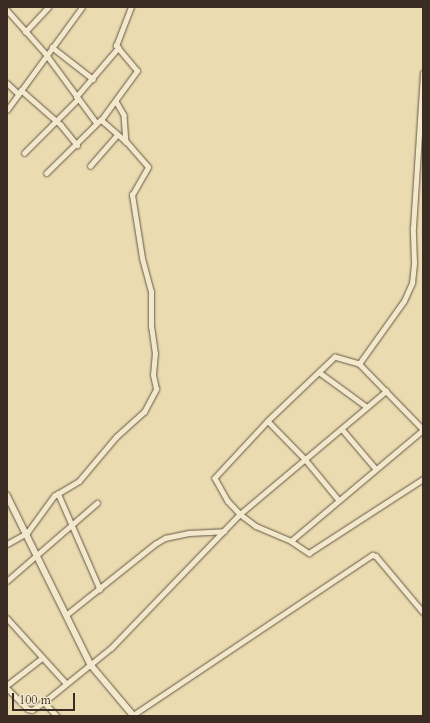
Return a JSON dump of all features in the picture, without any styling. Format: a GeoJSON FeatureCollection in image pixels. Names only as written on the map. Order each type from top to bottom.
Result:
{"type":"FeatureCollection","features":[{"type":"Feature","properties":{"kind":"street"},"geometry":{"type":"LineString","coordinates":[[25,32],[48,7]]}},
{"type":"Feature","properties":{"kind":"street"},"geometry":{"type":"LineString","coordinates":[[7,110],[46,54],[82,7]]}},
{"type":"Feature","properties":{"kind":"street"},"geometry":{"type":"LineString","coordinates":[[24,153],[77,98],[118,48],[119,35],[131,7]]}},
{"type":"Feature","properties":{"kind":"street"},"geometry":{"type":"LineString","coordinates":[[7,544],[27,533],[58,493],[79,481],[116,437],[144,412],[156,389],[153,375],[156,354],[151,327],[151,292],[142,258],[132,195],[148,167],[126,142],[98,121],[77,98],[46,54],[25,32],[8,10]]}},
{"type":"Feature","properties":{"kind":"street"},"geometry":{"type":"LineString","coordinates":[[52,47],[93,79]]}},
{"type":"Feature","properties":{"kind":"street"},"geometry":{"type":"LineString","coordinates":[[47,173],[77,145],[116,101],[137,69],[118,48]]}},
{"type":"Feature","properties":{"kind":"street"},"geometry":{"type":"LineString","coordinates":[[359,364],[404,301],[412,283],[414,263],[413,228],[423,73]]}},
{"type":"Feature","properties":{"kind":"street"},"geometry":{"type":"LineString","coordinates":[[7,83],[55,121],[77,145]]}},
{"type":"Feature","properties":{"kind":"street"},"geometry":{"type":"LineString","coordinates":[[116,101],[124,115],[126,142]]}},
{"type":"Feature","properties":{"kind":"street"},"geometry":{"type":"LineString","coordinates":[[90,166],[117,135]]}},
{"type":"Feature","properties":{"kind":"street"},"geometry":{"type":"LineString","coordinates":[[291,541],[338,499],[423,430],[359,364],[338,356],[268,421],[215,479],[228,502],[240,514],[264,530],[291,541],[304,552],[314,552],[355,521],[423,479]]}},
{"type":"Feature","properties":{"kind":"street"},"geometry":{"type":"LineString","coordinates":[[320,372],[367,407]]}},
{"type":"Feature","properties":{"kind":"street"},"geometry":{"type":"LineString","coordinates":[[42,658],[7,686],[28,709],[32,710],[111,648],[240,514],[386,391]]}},
{"type":"Feature","properties":{"kind":"street"},"geometry":{"type":"LineString","coordinates":[[268,421],[305,459],[338,499]]}},
{"type":"Feature","properties":{"kind":"street"},"geometry":{"type":"LineString","coordinates":[[342,429],[376,469]]}},
{"type":"Feature","properties":{"kind":"street"},"geometry":{"type":"LineString","coordinates":[[58,493],[100,589]]}},
{"type":"Feature","properties":{"kind":"street"},"geometry":{"type":"LineString","coordinates":[[7,495],[38,554],[91,665],[133,715],[372,555],[376,556],[423,612]]}},
{"type":"Feature","properties":{"kind":"street"},"geometry":{"type":"LineString","coordinates":[[7,581],[97,503]]}},
{"type":"Feature","properties":{"kind":"street"},"geometry":{"type":"LineString","coordinates":[[66,615],[139,556],[165,538],[201,532],[224,531]]}},
{"type":"Feature","properties":{"kind":"street"},"geometry":{"type":"LineString","coordinates":[[7,618],[66,683]]}},
{"type":"Feature","properties":{"kind":"street"},"geometry":{"type":"LineString","coordinates":[[44,702],[57,716]]}}]}
